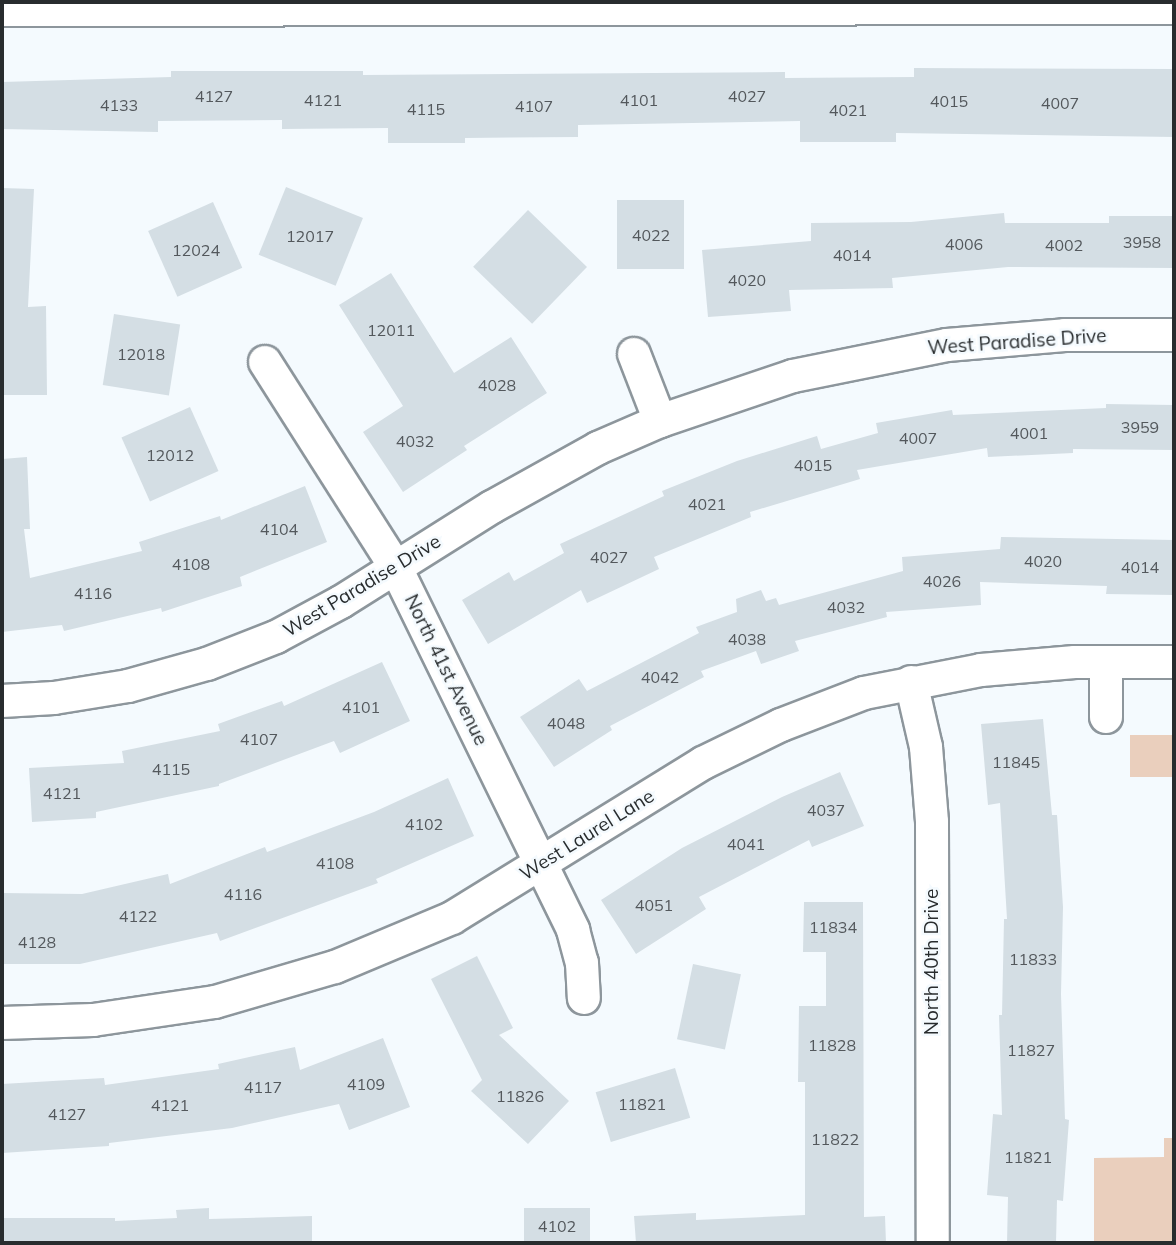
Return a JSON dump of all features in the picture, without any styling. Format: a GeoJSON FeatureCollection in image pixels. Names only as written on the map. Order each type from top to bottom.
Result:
{"type":"FeatureCollection","features":[{"type":"Feature","properties":{"kind":"street"},"geometry":{"type":"LineString","coordinates":[[2,10],[649,6],[1174,8]]}},
{"type":"Feature","properties":{"kind":"street","name":"West Paradise Drive"},"geometry":{"type":"LineString","coordinates":[[2,701],[90,694],[207,664],[309,621],[561,467],[660,421],[793,376],[947,345],[1065,335],[1174,335]]}},
{"type":"Feature","properties":{"kind":"street"},"geometry":{"type":"LineString","coordinates":[[634,354],[660,421]]}},
{"type":"Feature","properties":{"kind":"street","name":"North 41st Avenue"},"geometry":{"type":"LineString","coordinates":[[265,362],[396,568],[541,863],[578,946],[584,998]]}},
{"type":"Feature","properties":{"kind":"street","name":"West Laurel Lane"},"geometry":{"type":"LineString","coordinates":[[2,1023],[93,1020],[215,1002],[322,971],[452,918],[703,762],[793,721],[864,694],[911,682],[981,670],[1075,662],[1174,662]]}},
{"type":"Feature","properties":{"kind":"street"},"geometry":{"type":"LineString","coordinates":[[1106,662],[1106,717]]}},
{"type":"Feature","properties":{"kind":"street","name":"North 40th Drive"},"geometry":{"type":"LineString","coordinates":[[911,682],[926,747],[932,822],[933,1243]]}},
{"type":"Feature","properties":{"kind":"shaded area"},"geometry":{"type":"Polygon","coordinates":[[[1130,735],[1174,735],[1174,777],[1130,777],[1130,735]]]}},
{"type":"Feature","properties":{"kind":"shaded area"},"geometry":{"type":"Polygon","coordinates":[[[1164,1138],[1174,1138],[1174,1243],[1094,1243],[1094,1158],[1164,1157],[1164,1138]]]}},
{"type":"Feature","properties":{"kind":"building"},"geometry":{"type":"Polygon","coordinates":[[[914,68],[1174,69],[1174,137],[896,133],[896,142],[800,142],[800,121],[578,125],[578,137],[465,138],[465,143],[388,143],[388,128],[282,129],[282,120],[158,121],[158,132],[2,129],[2,82],[171,77],[171,71],[363,71],[363,75],[785,72],[785,78],[914,77],[914,68]]]}},
{"type":"Feature","properties":{"kind":"building"},"geometry":{"type":"Polygon","coordinates":[[[286,187],[363,218],[336,286],[259,255],[286,187]]]}},
{"type":"Feature","properties":{"kind":"building"},"geometry":{"type":"Polygon","coordinates":[[[2,188],[34,189],[28,307],[46,306],[47,395],[2,395],[2,188]]]}},
{"type":"Feature","properties":{"kind":"building"},"geometry":{"type":"Polygon","coordinates":[[[617,200],[684,200],[684,269],[617,269],[617,200]]]}},
{"type":"Feature","properties":{"kind":"building"},"geometry":{"type":"Polygon","coordinates":[[[213,202],[242,268],[177,297],[148,231],[213,202]]]}},
{"type":"Feature","properties":{"kind":"building"},"geometry":{"type":"Polygon","coordinates":[[[528,210],[587,267],[532,324],[473,267],[528,210]]]}},
{"type":"Feature","properties":{"kind":"building"},"geometry":{"type":"Polygon","coordinates":[[[1004,213],[1005,223],[1109,223],[1109,216],[1174,216],[1174,268],[1008,267],[892,278],[893,288],[789,290],[791,311],[708,317],[702,250],[811,241],[811,223],[911,222],[1004,213]]]}},
{"type":"Feature","properties":{"kind":"building"},"geometry":{"type":"Polygon","coordinates":[[[391,273],[454,373],[511,337],[547,393],[464,446],[467,450],[403,492],[363,432],[403,406],[339,305],[391,273]]]}},
{"type":"Feature","properties":{"kind":"building"},"geometry":{"type":"Polygon","coordinates":[[[114,314],[180,324],[169,396],[103,385],[114,314]]]}},
{"type":"Feature","properties":{"kind":"building"},"geometry":{"type":"Polygon","coordinates":[[[1106,404],[1174,405],[1174,450],[1073,449],[1073,453],[988,457],[987,448],[857,470],[860,479],[750,512],[751,517],[654,557],[659,569],[587,603],[581,590],[488,644],[462,600],[509,572],[514,581],[564,553],[560,544],[664,496],[662,491],[737,461],[817,436],[821,449],[878,433],[876,423],[952,410],[953,415],[1106,408],[1106,404]]]}},
{"type":"Feature","properties":{"kind":"building"},"geometry":{"type":"Polygon","coordinates":[[[190,407],[218,471],[150,501],[121,438],[190,407]]]}},
{"type":"Feature","properties":{"kind":"building"},"geometry":{"type":"Polygon","coordinates":[[[27,457],[30,529],[24,529],[30,578],[142,551],[139,542],[220,516],[221,520],[305,486],[327,542],[240,577],[242,586],[162,612],[161,608],[64,631],[62,625],[2,632],[2,459],[27,457]]]}},
{"type":"Feature","properties":{"kind":"building"},"geometry":{"type":"Polygon","coordinates":[[[1001,537],[1174,540],[1174,595],[1106,594],[1107,586],[980,582],[981,605],[886,612],[887,617],[795,641],[799,651],[761,664],[756,651],[701,671],[704,677],[610,726],[612,730],[554,767],[520,717],[579,679],[587,691],[699,633],[696,627],[737,612],[736,599],[761,590],[766,601],[776,598],[779,605],[903,571],[902,557],[1000,549],[1001,537]]]}},
{"type":"Feature","properties":{"kind":"building"},"geometry":{"type":"Polygon","coordinates":[[[382,662],[410,721],[340,753],[334,741],[219,786],[96,812],[96,818],[32,822],[29,768],[124,763],[122,751],[220,731],[218,724],[282,701],[284,706],[382,662]]]}},
{"type":"Feature","properties":{"kind":"building"},"geometry":{"type":"Polygon","coordinates":[[[1043,719],[1052,815],[1057,815],[1063,907],[1061,994],[1065,1119],[1069,1120],[1063,1201],[1057,1200],[1056,1243],[1007,1243],[1008,1197],[987,1195],[993,1114],[1002,1115],[999,1015],[1002,1015],[1004,919],[1007,919],[1000,803],[988,805],[981,724],[1043,719]]]}},
{"type":"Feature","properties":{"kind":"building"},"geometry":{"type":"Polygon","coordinates":[[[840,772],[864,826],[812,847],[809,840],[699,897],[706,909],[636,954],[601,900],[682,848],[782,797],[840,772]]]}},
{"type":"Feature","properties":{"kind":"building"},"geometry":{"type":"Polygon","coordinates":[[[448,778],[474,836],[376,879],[378,883],[220,941],[217,933],[80,964],[2,964],[2,893],[82,894],[168,874],[170,884],[265,847],[267,852],[374,812],[448,778]]]}},
{"type":"Feature","properties":{"kind":"building"},"geometry":{"type":"Polygon","coordinates":[[[804,902],[863,902],[864,1217],[885,1216],[886,1243],[636,1243],[634,1216],[696,1213],[696,1220],[805,1215],[805,1082],[798,1082],[799,1006],[826,1006],[826,952],[803,952],[804,902]]]}},
{"type":"Feature","properties":{"kind":"building"},"geometry":{"type":"Polygon","coordinates":[[[477,956],[513,1028],[499,1035],[569,1101],[528,1144],[471,1091],[482,1080],[431,979],[477,956]]]}},
{"type":"Feature","properties":{"kind":"building"},"geometry":{"type":"Polygon","coordinates":[[[693,964],[741,974],[725,1050],[677,1039],[693,964]]]}},
{"type":"Feature","properties":{"kind":"building"},"geometry":{"type":"Polygon","coordinates":[[[383,1038],[410,1107],[349,1130],[339,1104],[232,1128],[109,1143],[109,1146],[2,1153],[2,1084],[104,1078],[105,1085],[219,1069],[218,1064],[295,1047],[300,1070],[383,1038]]]}},
{"type":"Feature","properties":{"kind":"building"},"geometry":{"type":"Polygon","coordinates":[[[675,1068],[690,1118],[611,1142],[596,1092],[675,1068]]]}},
{"type":"Feature","properties":{"kind":"building"},"geometry":{"type":"Polygon","coordinates":[[[209,1208],[209,1219],[312,1216],[312,1243],[2,1243],[2,1218],[115,1218],[115,1221],[177,1218],[176,1210],[209,1208]]]}},
{"type":"Feature","properties":{"kind":"building"},"geometry":{"type":"Polygon","coordinates":[[[524,1208],[590,1208],[590,1243],[524,1243],[524,1208]]]}}]}
